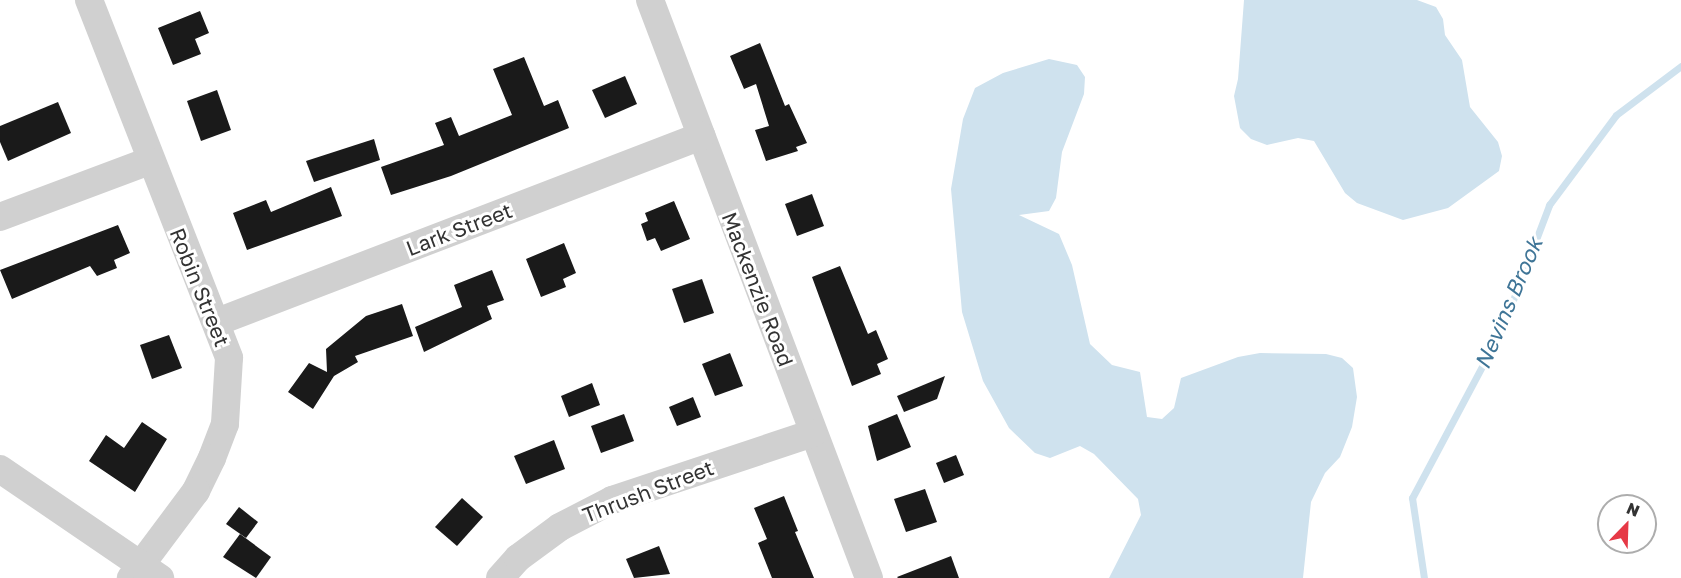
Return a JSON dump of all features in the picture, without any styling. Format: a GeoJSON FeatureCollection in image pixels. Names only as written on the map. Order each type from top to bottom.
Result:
{"type":"FeatureCollection","features":[{"type":"Feature","properties":{"kind":"street","name":"Robin Street"},"geometry":{"type":"LineString","coordinates":[[89,0],[149,161],[217,322],[229,358],[225,424],[196,491],[144,574]]}},
{"type":"Feature","properties":{"kind":"street","name":"Mackenzie Road"},"geometry":{"type":"LineString","coordinates":[[650,0],[870,578]]}},
{"type":"Feature","properties":{"kind":"street","name":"Lark Street"},"geometry":{"type":"LineString","coordinates":[[217,322],[700,136]]}},
{"type":"Feature","properties":{"kind":"street"},"geometry":{"type":"LineString","coordinates":[[0,217],[149,161]]}},
{"type":"Feature","properties":{"kind":"street","name":"Thrush Street"},"geometry":{"type":"LineString","coordinates":[[500,578],[518,558],[560,527],[612,501],[813,433]]}},
{"type":"Feature","properties":{"kind":"street"},"geometry":{"type":"LineString","coordinates":[[0,469],[144,574]]}},
{"type":"Feature","properties":{"kind":"water"},"geometry":{"type":"Polygon","coordinates":[[[1244,0],[1417,0],[1436,7],[1443,19],[1445,35],[1462,60],[1470,107],[1498,142],[1502,156],[1499,171],[1448,208],[1403,220],[1357,203],[1345,193],[1314,141],[1298,138],[1267,145],[1251,139],[1240,128],[1234,96],[1238,79],[1244,0]]]}},
{"type":"Feature","properties":{"kind":"water"},"geometry":{"type":"Polygon","coordinates":[[[1049,59],[1077,65],[1085,77],[1084,94],[1062,152],[1056,198],[1049,211],[1019,215],[1059,234],[1072,265],[1090,344],[1112,365],[1140,372],[1147,417],[1162,419],[1174,408],[1181,378],[1238,357],[1260,353],[1326,354],[1342,358],[1353,368],[1357,397],[1352,427],[1340,457],[1325,473],[1311,502],[1303,578],[1109,578],[1141,515],[1138,499],[1094,454],[1080,446],[1050,458],[1035,453],[1009,428],[983,381],[962,312],[951,189],[963,119],[975,88],[1003,73],[1049,59]]]}},
{"type":"Feature","properties":{"kind":"building"},"geometry":{"type":"Polygon","coordinates":[[[200,11],[209,33],[195,39],[201,54],[173,65],[158,28],[200,11]]]}},
{"type":"Feature","properties":{"kind":"building"},"geometry":{"type":"Polygon","coordinates":[[[760,43],[785,106],[789,104],[807,143],[796,147],[798,151],[766,161],[755,130],[769,126],[756,84],[744,89],[730,56],[760,43]]]}},
{"type":"Feature","properties":{"kind":"building"},"geometry":{"type":"Polygon","coordinates":[[[524,57],[544,106],[558,100],[569,128],[451,176],[391,195],[381,167],[444,145],[435,123],[451,117],[459,136],[512,115],[493,69],[524,57]]]}},
{"type":"Feature","properties":{"kind":"building"},"geometry":{"type":"Polygon","coordinates":[[[625,76],[637,104],[605,118],[592,90],[625,76]]]}},
{"type":"Feature","properties":{"kind":"building"},"geometry":{"type":"Polygon","coordinates":[[[217,90],[231,130],[201,141],[187,101],[217,90]]]}},
{"type":"Feature","properties":{"kind":"building"},"geometry":{"type":"Polygon","coordinates":[[[58,102],[71,133],[8,161],[0,142],[0,126],[58,102]]]}},
{"type":"Feature","properties":{"kind":"building"},"geometry":{"type":"Polygon","coordinates":[[[374,139],[380,160],[314,182],[306,161],[374,139]]]}},
{"type":"Feature","properties":{"kind":"building"},"geometry":{"type":"Polygon","coordinates":[[[331,187],[342,216],[247,250],[233,213],[266,200],[271,212],[331,187]]]}},
{"type":"Feature","properties":{"kind":"building"},"geometry":{"type":"Polygon","coordinates":[[[812,194],[824,226],[797,236],[785,204],[812,194]]]}},
{"type":"Feature","properties":{"kind":"building"},"geometry":{"type":"Polygon","coordinates":[[[674,201],[690,239],[661,251],[655,238],[647,241],[641,224],[648,221],[645,213],[674,201]]]}},
{"type":"Feature","properties":{"kind":"building"},"geometry":{"type":"Polygon","coordinates":[[[118,225],[130,253],[114,260],[117,268],[97,276],[90,266],[12,299],[0,270],[118,225]]]}},
{"type":"Feature","properties":{"kind":"building"},"geometry":{"type":"Polygon","coordinates":[[[564,243],[576,273],[563,279],[566,287],[541,297],[526,259],[564,243]]]}},
{"type":"Feature","properties":{"kind":"building"},"geometry":{"type":"Polygon","coordinates":[[[840,266],[868,334],[876,330],[888,359],[877,364],[881,374],[852,386],[812,277],[840,266]]]}},
{"type":"Feature","properties":{"kind":"building"},"geometry":{"type":"Polygon","coordinates":[[[492,270],[504,300],[487,306],[492,319],[424,352],[415,327],[462,307],[454,285],[492,270]]]}},
{"type":"Feature","properties":{"kind":"building"},"geometry":{"type":"Polygon","coordinates":[[[702,279],[714,313],[684,323],[672,289],[702,279]]]}},
{"type":"Feature","properties":{"kind":"building"},"geometry":{"type":"Polygon","coordinates":[[[402,304],[413,336],[355,356],[358,362],[334,376],[313,409],[288,392],[309,363],[327,372],[326,349],[366,316],[402,304]]]}},
{"type":"Feature","properties":{"kind":"building"},"geometry":{"type":"Polygon","coordinates":[[[169,335],[182,368],[152,379],[140,345],[169,335]]]}},
{"type":"Feature","properties":{"kind":"building"},"geometry":{"type":"Polygon","coordinates":[[[730,353],[743,386],[715,396],[702,364],[730,353]]]}},
{"type":"Feature","properties":{"kind":"building"},"geometry":{"type":"Polygon","coordinates":[[[945,376],[937,399],[904,412],[897,396],[945,376]]]}},
{"type":"Feature","properties":{"kind":"building"},"geometry":{"type":"Polygon","coordinates":[[[592,383],[600,405],[569,417],[561,396],[592,383]]]}},
{"type":"Feature","properties":{"kind":"building"},"geometry":{"type":"Polygon","coordinates":[[[693,397],[701,417],[677,426],[669,407],[693,397]]]}},
{"type":"Feature","properties":{"kind":"building"},"geometry":{"type":"Polygon","coordinates":[[[624,414],[634,441],[601,453],[591,426],[624,414]]]}},
{"type":"Feature","properties":{"kind":"building"},"geometry":{"type":"Polygon","coordinates":[[[897,414],[911,447],[877,461],[868,426],[897,414]]]}},
{"type":"Feature","properties":{"kind":"building"},"geometry":{"type":"Polygon","coordinates":[[[142,422],[167,439],[135,492],[89,461],[106,435],[124,448],[142,422]]]}},
{"type":"Feature","properties":{"kind":"building"},"geometry":{"type":"Polygon","coordinates":[[[554,440],[565,469],[526,484],[514,456],[554,440]]]}},
{"type":"Feature","properties":{"kind":"building"},"geometry":{"type":"Polygon","coordinates":[[[956,455],[964,475],[944,483],[936,463],[956,455]]]}},
{"type":"Feature","properties":{"kind":"building"},"geometry":{"type":"Polygon","coordinates":[[[925,489],[937,522],[906,532],[894,499],[925,489]]]}},
{"type":"Feature","properties":{"kind":"building"},"geometry":{"type":"Polygon","coordinates":[[[784,496],[798,531],[795,532],[814,578],[772,578],[758,543],[767,539],[754,508],[784,496]]]}},
{"type":"Feature","properties":{"kind":"building"},"geometry":{"type":"Polygon","coordinates":[[[462,498],[483,517],[457,546],[435,527],[462,498]]]}},
{"type":"Feature","properties":{"kind":"building"},"geometry":{"type":"Polygon","coordinates":[[[239,507],[258,522],[246,538],[226,524],[239,507]]]}},
{"type":"Feature","properties":{"kind":"building"},"geometry":{"type":"Polygon","coordinates":[[[240,534],[271,557],[256,578],[223,557],[240,534]]]}},
{"type":"Feature","properties":{"kind":"building"},"geometry":{"type":"Polygon","coordinates":[[[659,546],[670,574],[634,578],[626,559],[659,546]]]}},
{"type":"Feature","properties":{"kind":"building"},"geometry":{"type":"Polygon","coordinates":[[[951,556],[959,578],[897,577],[951,556]]]}},
{"type":"Feature","properties":{"kind":"waterway","name":"Nevins Brook"},"geometry":{"type":"LineString","coordinates":[[1424,578],[1412,498],[1502,329],[1549,205],[1616,115],[1681,66]]}}]}
